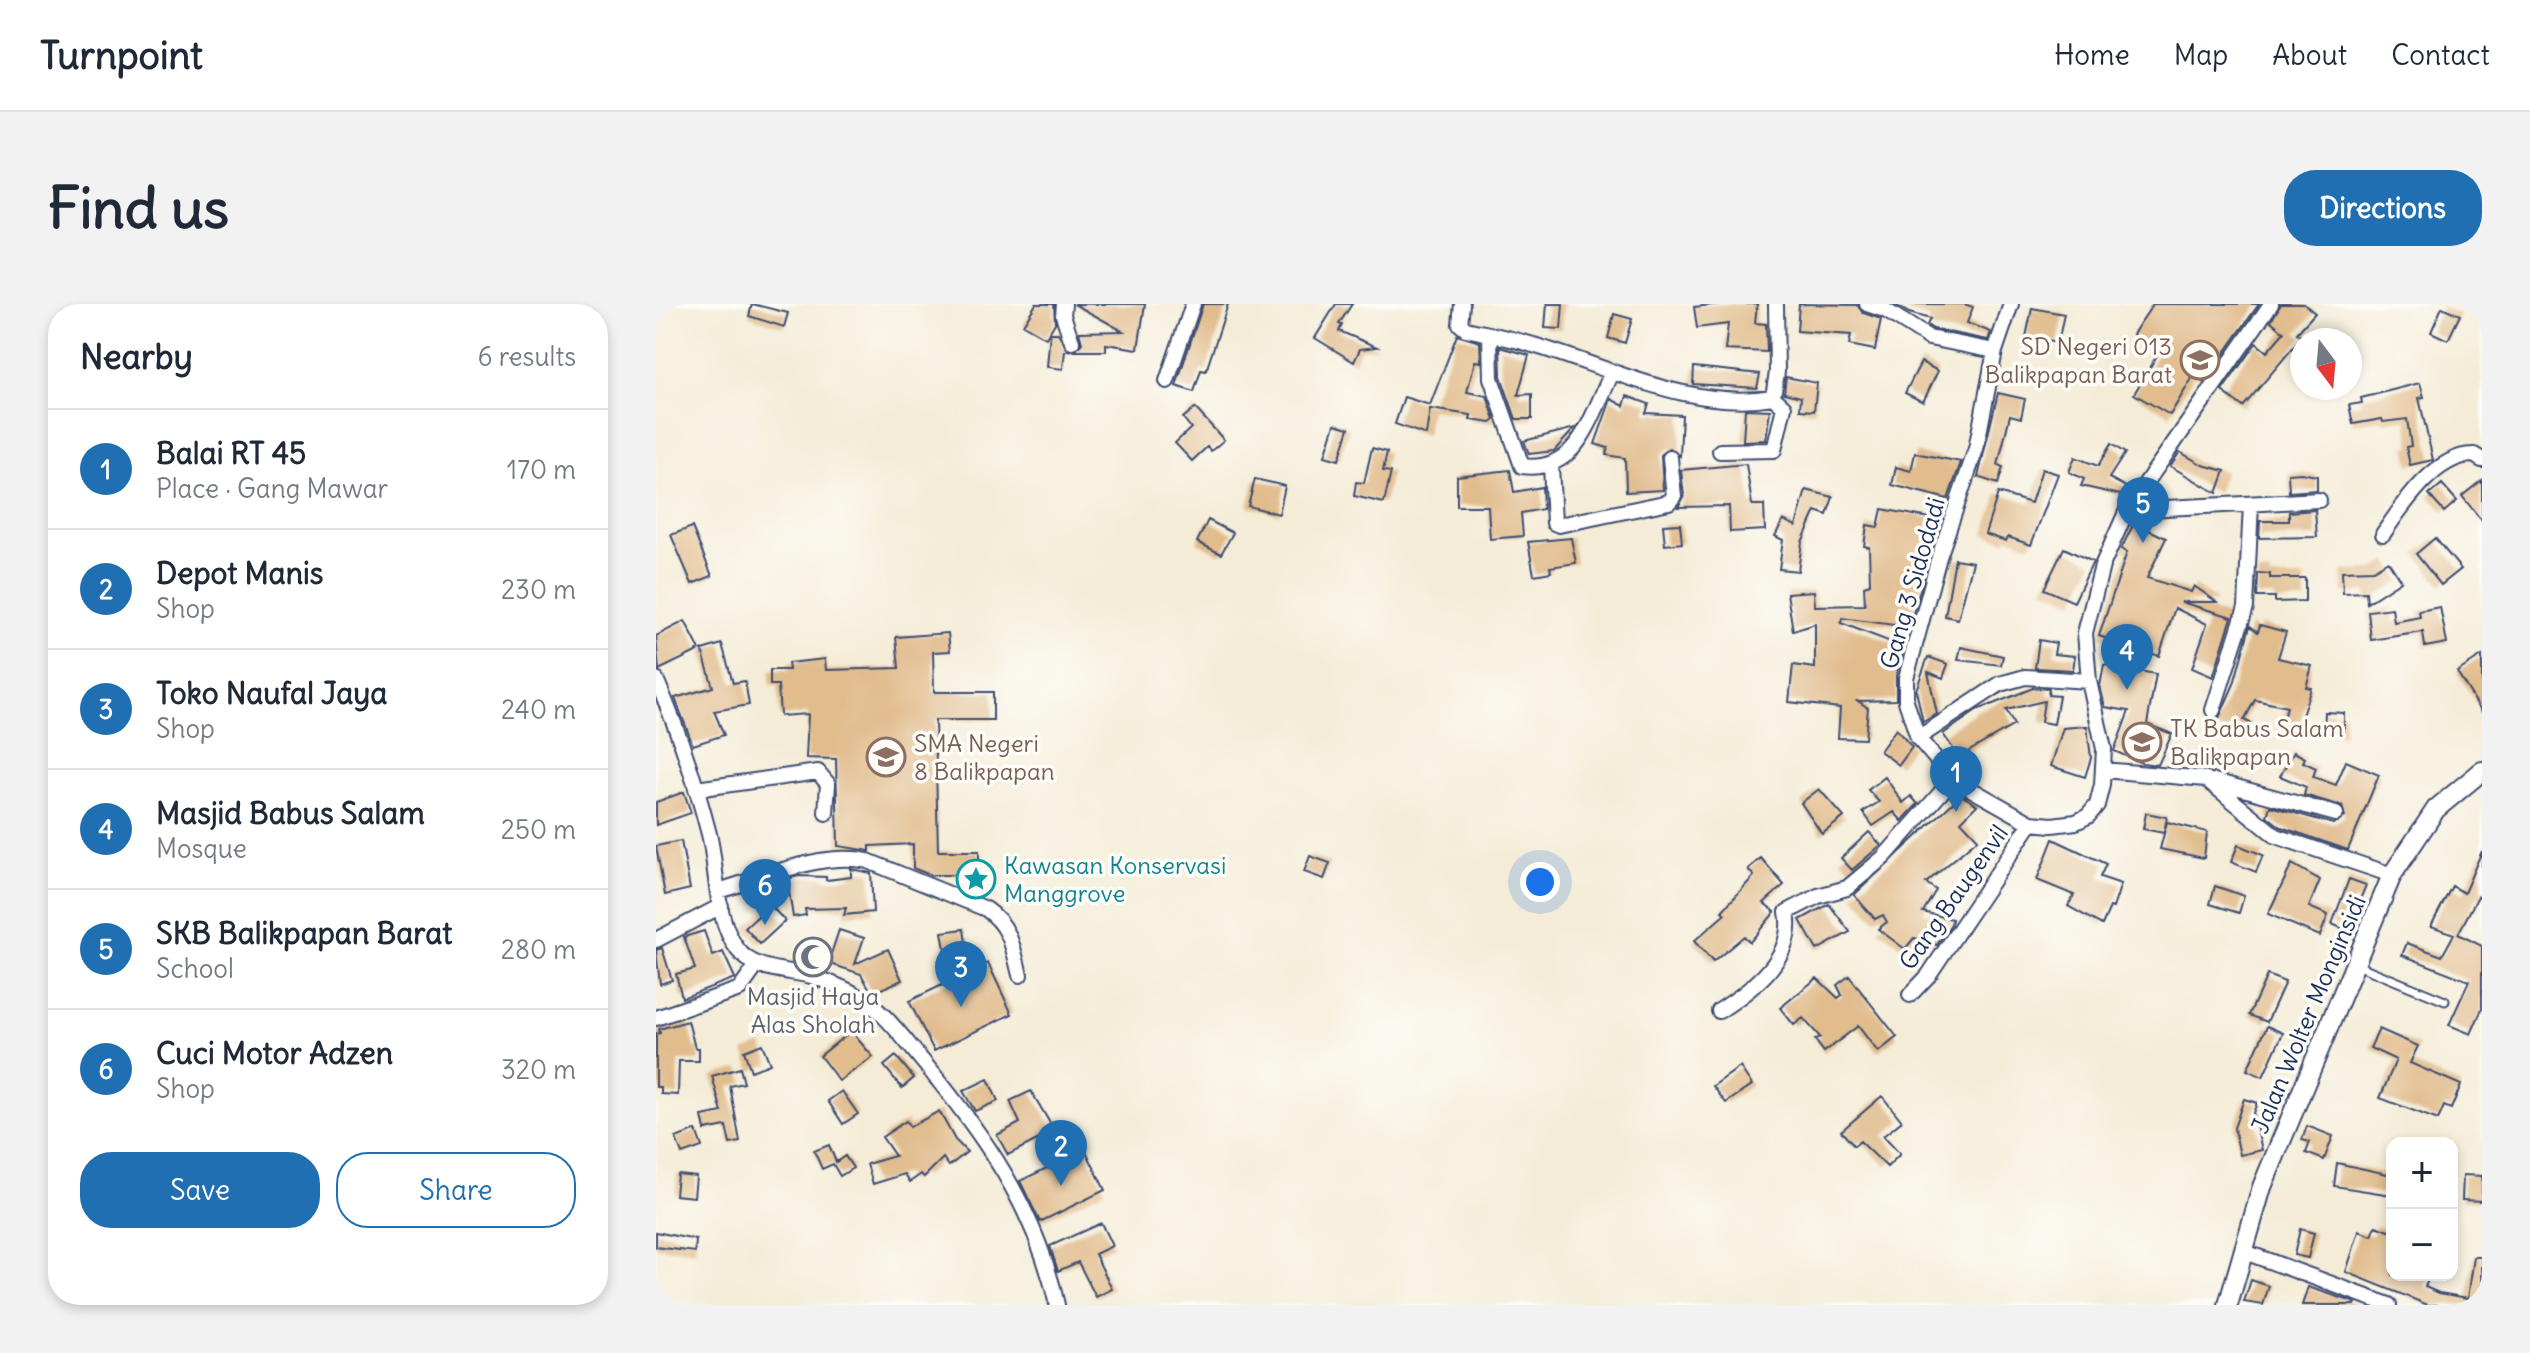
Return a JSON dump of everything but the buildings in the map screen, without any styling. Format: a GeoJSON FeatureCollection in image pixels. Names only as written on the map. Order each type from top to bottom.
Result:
{"type":"FeatureCollection","features":[{"type":"Feature","properties":{"kind":"main road","name":"Jalan Wolter Monginsidi"},"geometry":{"type":"LineString","coordinates":[[2230,1304],[2242,1251],[2262,1187],[2392,875],[2436,809],[2482,771]]}},
{"type":"Feature","properties":{"kind":"street"},"geometry":{"type":"LineString","coordinates":[[1064,304],[1063,315],[1072,342]]}},
{"type":"Feature","properties":{"kind":"street"},"geometry":{"type":"LineString","coordinates":[[1167,381],[1193,304]]}},
{"type":"Feature","properties":{"kind":"street"},"geometry":{"type":"LineString","coordinates":[[1462,304],[1460,324],[1466,329],[1533,345],[1612,373],[1693,394],[1750,401],[1773,397]]}},
{"type":"Feature","properties":{"kind":"street"},"geometry":{"type":"LineString","coordinates":[[1773,397],[1777,372],[1776,304]]}},
{"type":"Feature","properties":{"kind":"street"},"geometry":{"type":"LineString","coordinates":[[1867,304],[1885,310],[1929,338],[1995,351]]}},
{"type":"Feature","properties":{"kind":"street","name":"Gang 3 Sidodadi"},"geometry":{"type":"LineString","coordinates":[[2011,304],[1995,351],[1976,449],[1939,557],[1906,678],[1906,701],[1918,738],[1953,779],[2031,823]]}},
{"type":"Feature","properties":{"kind":"street"},"geometry":{"type":"LineString","coordinates":[[2031,823],[2076,822],[2097,805],[2104,749],[2089,681],[2085,633],[2102,566],[2127,510],[2271,304]]}},
{"type":"Feature","properties":{"kind":"street"},"geometry":{"type":"LineString","coordinates":[[1490,335],[1491,378],[1519,464],[1551,466],[1572,454],[1612,373]]}},
{"type":"Feature","properties":{"kind":"street"},"geometry":{"type":"LineString","coordinates":[[1720,451],[1774,450],[1784,407],[1773,397]]}},
{"type":"Feature","properties":{"kind":"street"},"geometry":{"type":"LineString","coordinates":[[2383,534],[2416,486],[2454,458],[2474,455],[2482,460]]}},
{"type":"Feature","properties":{"kind":"street"},"geometry":{"type":"LineString","coordinates":[[1551,466],[1553,517],[1559,525],[1669,502],[1674,496],[1670,458]]}},
{"type":"Feature","properties":{"kind":"street"},"geometry":{"type":"LineString","coordinates":[[2127,510],[2319,500]]}},
{"type":"Feature","properties":{"kind":"street"},"geometry":{"type":"LineString","coordinates":[[2213,710],[2246,607],[2251,504]]}},
{"type":"Feature","properties":{"kind":"street"},"geometry":{"type":"LineString","coordinates":[[1918,738],[1969,701],[2000,684],[2025,677],[2089,681]]}},
{"type":"Feature","properties":{"kind":"street"},"geometry":{"type":"LineString","coordinates":[[656,679],[685,748],[713,854],[719,899],[735,945],[745,958],[758,964],[810,975],[853,993],[889,1022],[972,1121],[998,1158],[1044,1256],[1057,1305]]}},
{"type":"Feature","properties":{"kind":"street"},"geometry":{"type":"LineString","coordinates":[[2103,770],[2206,779],[2336,814]]}},
{"type":"Feature","properties":{"kind":"street"},"geometry":{"type":"LineString","coordinates":[[696,789],[818,772],[828,784],[826,813]]}},
{"type":"Feature","properties":{"kind":"street"},"geometry":{"type":"LineString","coordinates":[[1719,1011],[1750,991],[1771,968],[1791,931],[1787,912],[1818,896],[1847,888],[1884,857],[1953,779]]}},
{"type":"Feature","properties":{"kind":"street"},"geometry":{"type":"LineString","coordinates":[[2206,779],[2276,836],[2392,875]]}},
{"type":"Feature","properties":{"kind":"street","name":"Gang Baugenvil"},"geometry":{"type":"LineString","coordinates":[[1910,995],[1928,976],[2031,823]]}},
{"type":"Feature","properties":{"kind":"street"},"geometry":{"type":"LineString","coordinates":[[656,940],[719,899],[824,861],[853,858],[868,861],[986,909],[1000,918],[1007,928],[1020,975]]}},
{"type":"Feature","properties":{"kind":"street"},"geometry":{"type":"LineString","coordinates":[[656,1018],[740,989],[758,964]]}},
{"type":"Feature","properties":{"kind":"street"},"geometry":{"type":"LineString","coordinates":[[2242,1251],[2389,1305]]}},
{"type":"Feature","properties":{"kind":"lane"},"geometry":{"type":"LineString","coordinates":[[2355,964],[2445,1001]]}},
{"type":"Feature","properties":{"kind":"place","name":"SD Negeri 013 Balikpapan Barat"},"geometry":{"type":"Point","coordinates":[2200,360]}},
{"type":"Feature","properties":{"kind":"place","name":"SKB Balikpapan Barat"},"geometry":{"type":"Point","coordinates":[2143,543]}},
{"type":"Feature","properties":{"kind":"place","name":"Masjid Babus Salam"},"geometry":{"type":"Point","coordinates":[2127,690]}},
{"type":"Feature","properties":{"kind":"place","name":"TK Babus Salam Balikpapan"},"geometry":{"type":"Point","coordinates":[2142,742]}},
{"type":"Feature","properties":{"kind":"place","name":"SMA Negeri 8 Balikpapan"},"geometry":{"type":"Point","coordinates":[886,757]}},
{"type":"Feature","properties":{"kind":"place","name":"Balai RT 45"},"geometry":{"type":"Point","coordinates":[1956,812]}},
{"type":"Feature","properties":{"kind":"place","name":"Kawasan Konservasi Manggrove"},"geometry":{"type":"Point","coordinates":[976,879]}},
{"type":"Feature","properties":{"kind":"place","name":"Cuci Motor Adzen"},"geometry":{"type":"Point","coordinates":[765,925]}},
{"type":"Feature","properties":{"kind":"place","name":"Masjid Haya Alas Sholah"},"geometry":{"type":"Point","coordinates":[813,957]}},
{"type":"Feature","properties":{"kind":"place","name":"Toko Naufal Jaya"},"geometry":{"type":"Point","coordinates":[961,1007]}},
{"type":"Feature","properties":{"kind":"place","name":"Depot Manis"},"geometry":{"type":"Point","coordinates":[1061,1186]}}]}
